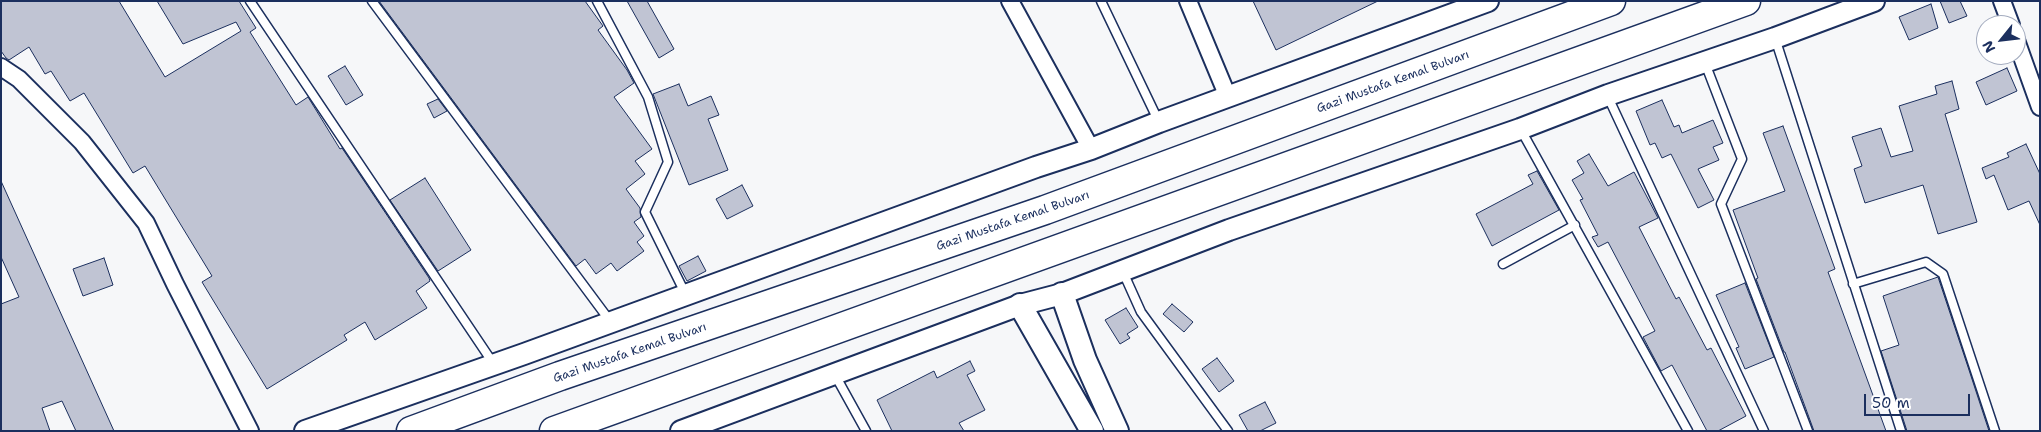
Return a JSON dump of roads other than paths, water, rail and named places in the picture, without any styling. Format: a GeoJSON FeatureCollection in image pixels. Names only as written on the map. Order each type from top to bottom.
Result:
{"type":"FeatureCollection","features":[{"type":"Feature","properties":{"kind":"highway","name":"Gazi Mustafa Kemal Bulvarı"},"geometry":{"type":"LineString","coordinates":[[411,431],[560,376],[1045,210],[1611,1]]}},
{"type":"Feature","properties":{"kind":"highway"},"geometry":{"type":"LineString","coordinates":[[554,431],[1746,1]]}},
{"type":"Feature","properties":{"kind":"main road"},"geometry":{"type":"LineString","coordinates":[[1062,294],[1085,360],[1117,431]]}},
{"type":"Feature","properties":{"kind":"main road"},"geometry":{"type":"LineString","coordinates":[[1020,305],[1092,431]]}},
{"type":"Feature","properties":{"kind":"street"},"geometry":{"type":"LineString","coordinates":[[1010,1],[1091,149]]}},
{"type":"Feature","properties":{"kind":"street"},"geometry":{"type":"LineString","coordinates":[[1188,1],[1228,96]]}},
{"type":"Feature","properties":{"kind":"street"},"geometry":{"type":"LineString","coordinates":[[306,431],[494,365],[1036,167],[1091,149],[1228,96],[1488,1]]}},
{"type":"Feature","properties":{"kind":"street"},"geometry":{"type":"LineString","coordinates":[[681,431],[1020,305],[1062,294],[1122,270],[1608,95],[1706,63],[1874,1]]}},
{"type":"Feature","properties":{"kind":"street"},"geometry":{"type":"LineString","coordinates":[[2002,1],[2007,15]]}},
{"type":"Feature","properties":{"kind":"street"},"geometry":{"type":"LineString","coordinates":[[2025,65],[2040,107]]}},
{"type":"Feature","properties":{"kind":"street"},"geometry":{"type":"LineString","coordinates":[[1,67],[19,79],[82,142],[146,223],[250,431]]}},
{"type":"Feature","properties":{"kind":"lane"},"geometry":{"type":"LineString","coordinates":[[250,1],[494,365]]}},
{"type":"Feature","properties":{"kind":"lane"},"geometry":{"type":"LineString","coordinates":[[372,1],[611,322]]}},
{"type":"Feature","properties":{"kind":"lane"},"geometry":{"type":"LineString","coordinates":[[597,1],[648,97],[668,162],[645,212],[686,295]]}},
{"type":"Feature","properties":{"kind":"lane"},"geometry":{"type":"LineString","coordinates":[[1101,1],[1159,122]]}},
{"type":"Feature","properties":{"kind":"lane"},"geometry":{"type":"LineString","coordinates":[[1775,38],[1901,431]]}},
{"type":"Feature","properties":{"kind":"lane"},"geometry":{"type":"LineString","coordinates":[[1706,63],[1742,159],[1721,204],[1808,431]]}},
{"type":"Feature","properties":{"kind":"lane"},"geometry":{"type":"LineString","coordinates":[[1608,95],[1764,431]]}},
{"type":"Feature","properties":{"kind":"lane"},"geometry":{"type":"LineString","coordinates":[[1520,128],[1688,431]]}},
{"type":"Feature","properties":{"kind":"lane"},"geometry":{"type":"LineString","coordinates":[[1503,264],[1575,226]]}},
{"type":"Feature","properties":{"kind":"lane"},"geometry":{"type":"LineString","coordinates":[[1853,284],[1926,262],[1943,274],[1995,431]]}},
{"type":"Feature","properties":{"kind":"lane"},"geometry":{"type":"LineString","coordinates":[[1122,270],[1141,312],[1228,431]]}},
{"type":"Feature","properties":{"kind":"lane"},"geometry":{"type":"LineString","coordinates":[[835,375],[866,431]]}}]}
